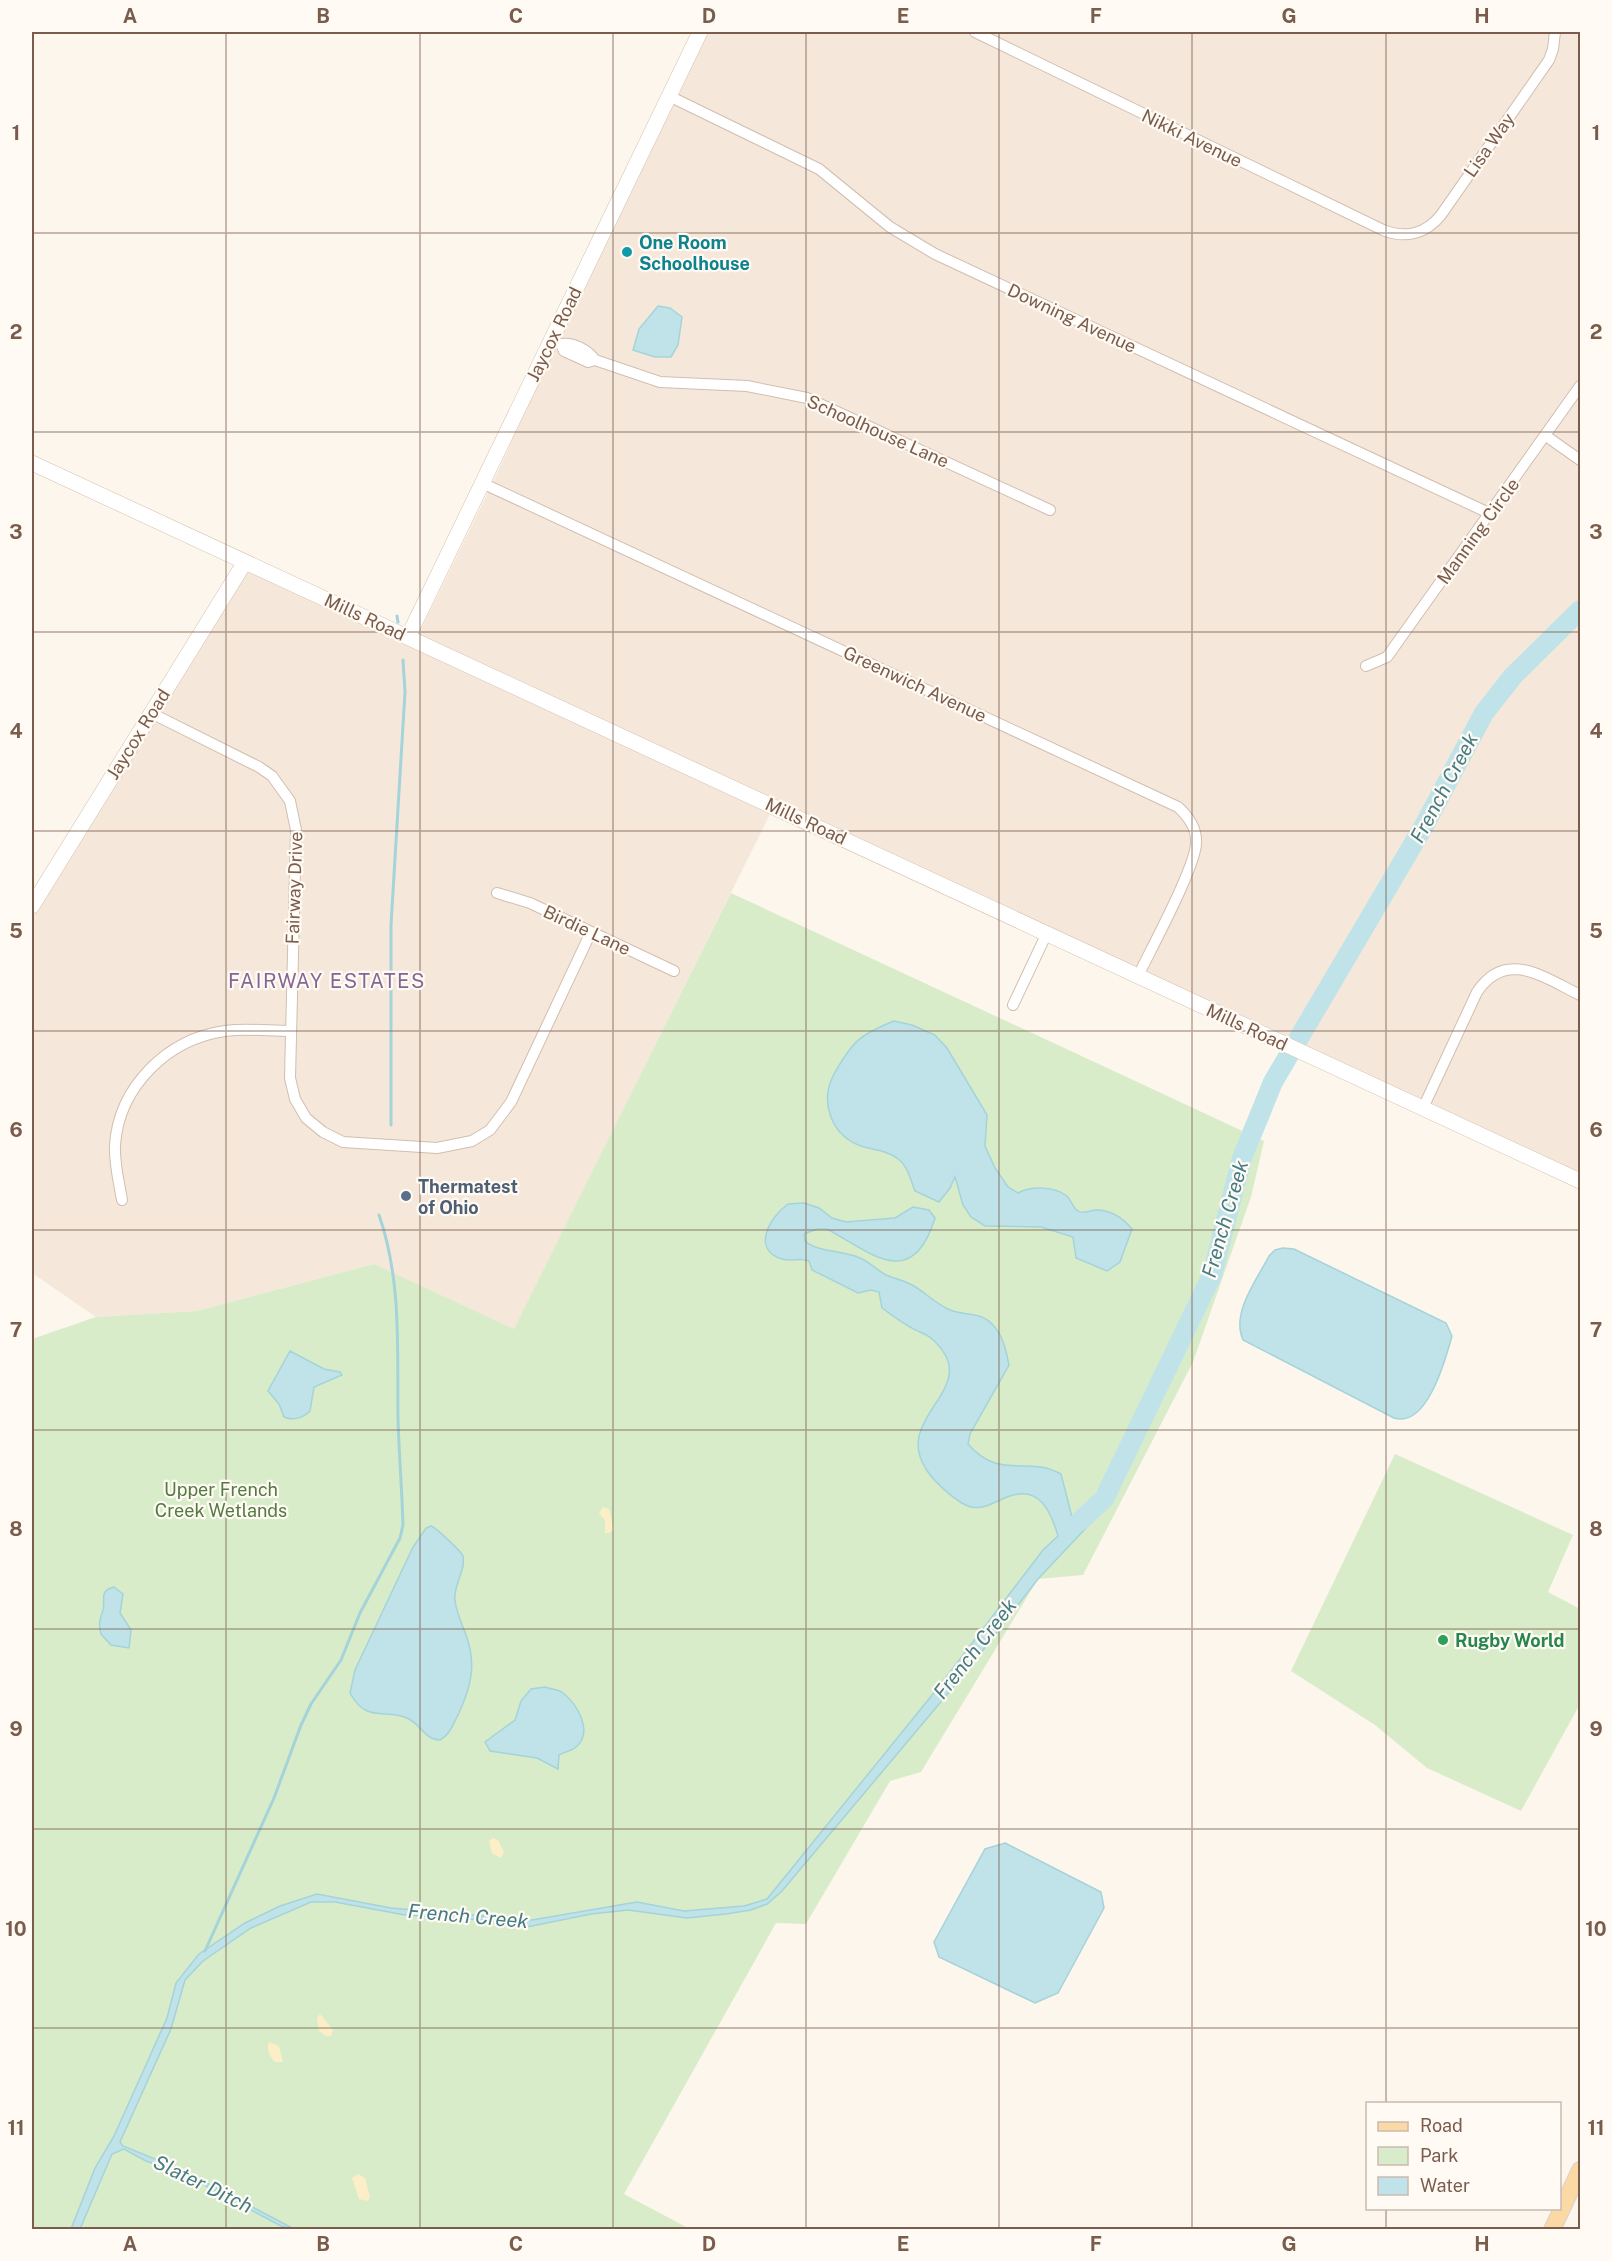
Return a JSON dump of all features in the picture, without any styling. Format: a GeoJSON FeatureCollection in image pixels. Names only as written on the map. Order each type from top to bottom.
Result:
{"type":"FeatureCollection","features":[{"type":"Feature","properties":{"kind":"main road"},"geometry":{"type":"LineString","coordinates":[[1552,2229],[1581,2170]]}},
{"type":"Feature","properties":{"kind":"street","name":"Jaycox Road"},"geometry":{"type":"LineString","coordinates":[[408,637],[482,483],[556,342],[700,32]]}},
{"type":"Feature","properties":{"kind":"street","name":"Nikki Avenue"},"geometry":{"type":"LineString","coordinates":[[975,32],[1383,230],[1394,234],[1412,234]]}},
{"type":"Feature","properties":{"kind":"street","name":"Lisa Way"},"geometry":{"type":"LineString","coordinates":[[1412,234],[1429,227],[1439,218],[1549,60],[1555,44],[1555,32]]}},
{"type":"Feature","properties":{"kind":"street","name":"Downing Avenue"},"geometry":{"type":"LineString","coordinates":[[669,96],[819,169],[890,226],[935,254],[1491,514]]}},
{"type":"Feature","properties":{"kind":"street","name":"Schoolhouse Lane"},"geometry":{"type":"LineString","coordinates":[[556,342],[576,346],[590,353],[595,360],[660,382],[747,386],[797,395],[821,403],[1050,510]]}},
{"type":"Feature","properties":{"kind":"street","name":"Manning Circle"},"geometry":{"type":"LineString","coordinates":[[1366,666],[1387,657],[1581,386]]}},
{"type":"Feature","properties":{"kind":"street"},"geometry":{"type":"LineString","coordinates":[[1546,436],[1581,460]]}},
{"type":"Feature","properties":{"kind":"street","name":"Mills Road"},"geometry":{"type":"LineString","coordinates":[[32,463],[1581,1181]]}},
{"type":"Feature","properties":{"kind":"street","name":"Greenwich Avenue"},"geometry":{"type":"LineString","coordinates":[[482,483],[1178,807],[1193,824],[1197,846],[1194,857],[1138,975]]}},
{"type":"Feature","properties":{"kind":"street","name":"Jaycox Road"},"geometry":{"type":"LineString","coordinates":[[32,906],[245,562]]}},
{"type":"Feature","properties":{"kind":"street","name":"Fairway Drive"},"geometry":{"type":"LineString","coordinates":[[151,714],[259,767],[279,783],[290,801],[297,830],[289,1067],[295,1099],[306,1118],[323,1132],[352,1145],[437,1148],[460,1145],[482,1136],[506,1112],[591,932]]}},
{"type":"Feature","properties":{"kind":"street","name":"Birdie Lane"},"geometry":{"type":"LineString","coordinates":[[497,893],[530,903],[674,971]]}},
{"type":"Feature","properties":{"kind":"street"},"geometry":{"type":"LineString","coordinates":[[1013,1005],[1047,933]]}},
{"type":"Feature","properties":{"kind":"street"},"geometry":{"type":"LineString","coordinates":[[1423,1108],[1477,992],[1489,977],[1505,969],[1525,969],[1581,995]]}},
{"type":"Feature","properties":{"kind":"street"},"geometry":{"type":"LineString","coordinates":[[122,1200],[116,1163],[117,1132],[125,1105],[147,1072],[172,1051],[203,1036],[232,1030],[290,1031]]}},
{"type":"Feature","properties":{"kind":"shaded area"},"geometry":{"type":"Polygon","coordinates":[[[700,32],[1580,32],[1580,1181],[774,806],[514,1330],[374,1264],[197,1311],[96,1317],[32,1273],[32,906],[245,562],[416,640],[493,482],[700,32]]]}},
{"type":"Feature","properties":{"kind":"green space","name":"Upper French Creek Wetlands"},"geometry":{"type":"Polygon","coordinates":[[[731,893],[1264,1141],[1251,1197],[1193,1362],[1083,1575],[1038,1579],[921,1772],[890,1781],[806,1924],[776,1923],[624,2194],[690,2229],[32,2229],[32,1339],[96,1317],[197,1311],[374,1264],[514,1329],[731,893]]]}},
{"type":"Feature","properties":{"kind":"green space","name":"Rugby World"},"geometry":{"type":"Polygon","coordinates":[[[1395,1454],[1573,1535],[1548,1592],[1580,1609],[1580,1704],[1521,1811],[1427,1768],[1375,1725],[1291,1671],[1395,1454]]]}},
{"type":"Feature","properties":{"kind":"sand"},"geometry":{"type":"Polygon","coordinates":[[[603,1507],[609,1509],[614,1530],[609,1533],[605,1533],[605,1520],[599,1513],[603,1507]]]}},
{"type":"Feature","properties":{"kind":"sand"},"geometry":{"type":"Polygon","coordinates":[[[493,1838],[498,1840],[504,1852],[501,1858],[492,1853],[489,1841],[493,1838]]]}},
{"type":"Feature","properties":{"kind":"sand"},"geometry":{"type":"Polygon","coordinates":[[[320,2014],[333,2030],[331,2036],[326,2036],[319,2031],[317,2018],[320,2014]]]}},
{"type":"Feature","properties":{"kind":"sand"},"geometry":{"type":"Polygon","coordinates":[[[269,2042],[279,2046],[283,2062],[275,2062],[272,2058],[268,2050],[269,2042]]]}},
{"type":"Feature","properties":{"kind":"sand"},"geometry":{"type":"Polygon","coordinates":[[[358,2174],[365,2178],[370,2197],[368,2201],[359,2199],[352,2178],[358,2174]]]}},
{"type":"Feature","properties":{"kind":"water"},"geometry":{"type":"Polygon","coordinates":[[[658,306],[670,308],[682,317],[678,345],[671,357],[655,357],[633,350],[639,329],[658,306]]]}},
{"type":"Feature","properties":{"kind":"water"},"geometry":{"type":"Polygon","coordinates":[[[894,1021],[912,1025],[935,1035],[947,1048],[987,1115],[985,1146],[995,1168],[1008,1187],[1018,1193],[1036,1188],[1056,1190],[1067,1196],[1078,1211],[1107,1211],[1121,1218],[1132,1229],[1120,1262],[1107,1271],[1076,1258],[1073,1237],[1041,1227],[985,1226],[971,1217],[963,1205],[955,1177],[939,1202],[915,1191],[907,1170],[894,1156],[864,1147],[843,1135],[836,1127],[828,1107],[830,1085],[834,1074],[858,1040],[894,1021]]]}},
{"type":"Feature","properties":{"kind":"water","name":"Slater Ditch"},"geometry":{"type":"Polygon","coordinates":[[[804,1203],[819,1208],[832,1218],[846,1222],[895,1218],[913,1207],[929,1210],[935,1218],[926,1241],[914,1255],[902,1261],[888,1260],[874,1255],[827,1229],[817,1229],[804,1234],[805,1241],[817,1248],[860,1258],[886,1275],[912,1285],[955,1312],[977,1315],[992,1324],[1001,1338],[1009,1365],[970,1434],[968,1444],[991,1462],[1003,1465],[1037,1466],[1061,1474],[1073,1521],[1095,1501],[1103,1510],[1038,1579],[966,1672],[782,1891],[767,1904],[751,1910],[687,1918],[628,1910],[591,1914],[527,1927],[483,1920],[405,1915],[335,1902],[311,1902],[251,1928],[203,1961],[185,1980],[171,2029],[120,2142],[123,2146],[184,2171],[294,2229],[281,2226],[182,2173],[146,2161],[124,2149],[112,2154],[80,2229],[71,2229],[95,2168],[114,2136],[167,2018],[176,1983],[199,1954],[245,1923],[280,1906],[317,1894],[391,1908],[532,1920],[637,1902],[684,1911],[744,1906],[767,1899],[941,1684],[1043,1550],[1058,1536],[1048,1510],[1037,1498],[1020,1494],[987,1506],[971,1507],[953,1497],[929,1474],[918,1450],[920,1433],[945,1387],[949,1372],[946,1356],[930,1337],[908,1326],[882,1308],[879,1292],[871,1290],[858,1293],[812,1270],[809,1261],[785,1260],[772,1254],[765,1240],[775,1216],[788,1204],[804,1203]]]}},
{"type":"Feature","properties":{"kind":"water"},"geometry":{"type":"Polygon","coordinates":[[[1294,1249],[1446,1323],[1452,1336],[1445,1361],[1433,1390],[1416,1413],[1406,1418],[1394,1418],[1243,1340],[1240,1319],[1247,1297],[1269,1256],[1275,1250],[1294,1249]]]}},
{"type":"Feature","properties":{"kind":"water"},"geometry":{"type":"Polygon","coordinates":[[[290,1351],[324,1369],[340,1372],[342,1375],[314,1387],[310,1411],[294,1419],[284,1417],[279,1404],[268,1391],[290,1351]]]}},
{"type":"Feature","properties":{"kind":"water"},"geometry":{"type":"Polygon","coordinates":[[[431,1526],[463,1556],[463,1567],[455,1600],[469,1646],[472,1666],[463,1705],[451,1729],[440,1740],[427,1735],[409,1719],[363,1709],[350,1693],[355,1670],[413,1547],[426,1528],[431,1526]]]}},
{"type":"Feature","properties":{"kind":"water"},"geometry":{"type":"Polygon","coordinates":[[[114,1587],[123,1594],[120,1613],[131,1630],[129,1648],[111,1645],[100,1630],[104,1593],[114,1587]]]}},
{"type":"Feature","properties":{"kind":"water"},"geometry":{"type":"Polygon","coordinates":[[[545,1687],[563,1693],[582,1718],[584,1734],[581,1741],[572,1750],[559,1755],[558,1769],[537,1758],[490,1751],[485,1742],[515,1720],[521,1701],[531,1689],[545,1687]]]}},
{"type":"Feature","properties":{"kind":"water"},"geometry":{"type":"Polygon","coordinates":[[[1005,1843],[1101,1892],[1104,1908],[1058,1993],[1035,2003],[939,1957],[934,1942],[985,1849],[1005,1843]]]}},
{"type":"Feature","properties":{"kind":"waterway","name":"French Creek"},"geometry":{"type":"LineString","coordinates":[[1080,1521],[1104,1499],[1212,1275],[1242,1158],[1273,1082],[1425,824],[1484,713],[1513,676],[1580,610]]}},
{"type":"Feature","properties":{"kind":"waterway"},"geometry":{"type":"LineString","coordinates":[[397,616],[398,622]]}},
{"type":"Feature","properties":{"kind":"waterway"},"geometry":{"type":"LineString","coordinates":[[391,1125],[391,925],[405,692],[403,660]]}},
{"type":"Feature","properties":{"kind":"waterway"},"geometry":{"type":"LineString","coordinates":[[205,1951],[274,1798],[301,1725],[311,1704],[341,1660],[360,1613],[400,1538],[403,1525],[398,1419],[397,1316],[392,1265],[379,1215]]}},
{"type":"Feature","properties":{"kind":"place","name":"One Room Schoolhouse"},"geometry":{"type":"Point","coordinates":[627,252]}},
{"type":"Feature","properties":{"kind":"place","name":"Thermatest of Ohio"},"geometry":{"type":"Point","coordinates":[406,1196]}},
{"type":"Feature","properties":{"kind":"place","name":"Rugby World"},"geometry":{"type":"Point","coordinates":[1443,1640]}},
{"type":"Feature","properties":{"kind":"district","name":"FAIRWAY ESTATES"},"geometry":{"type":"Point","coordinates":[327,981]}}]}
